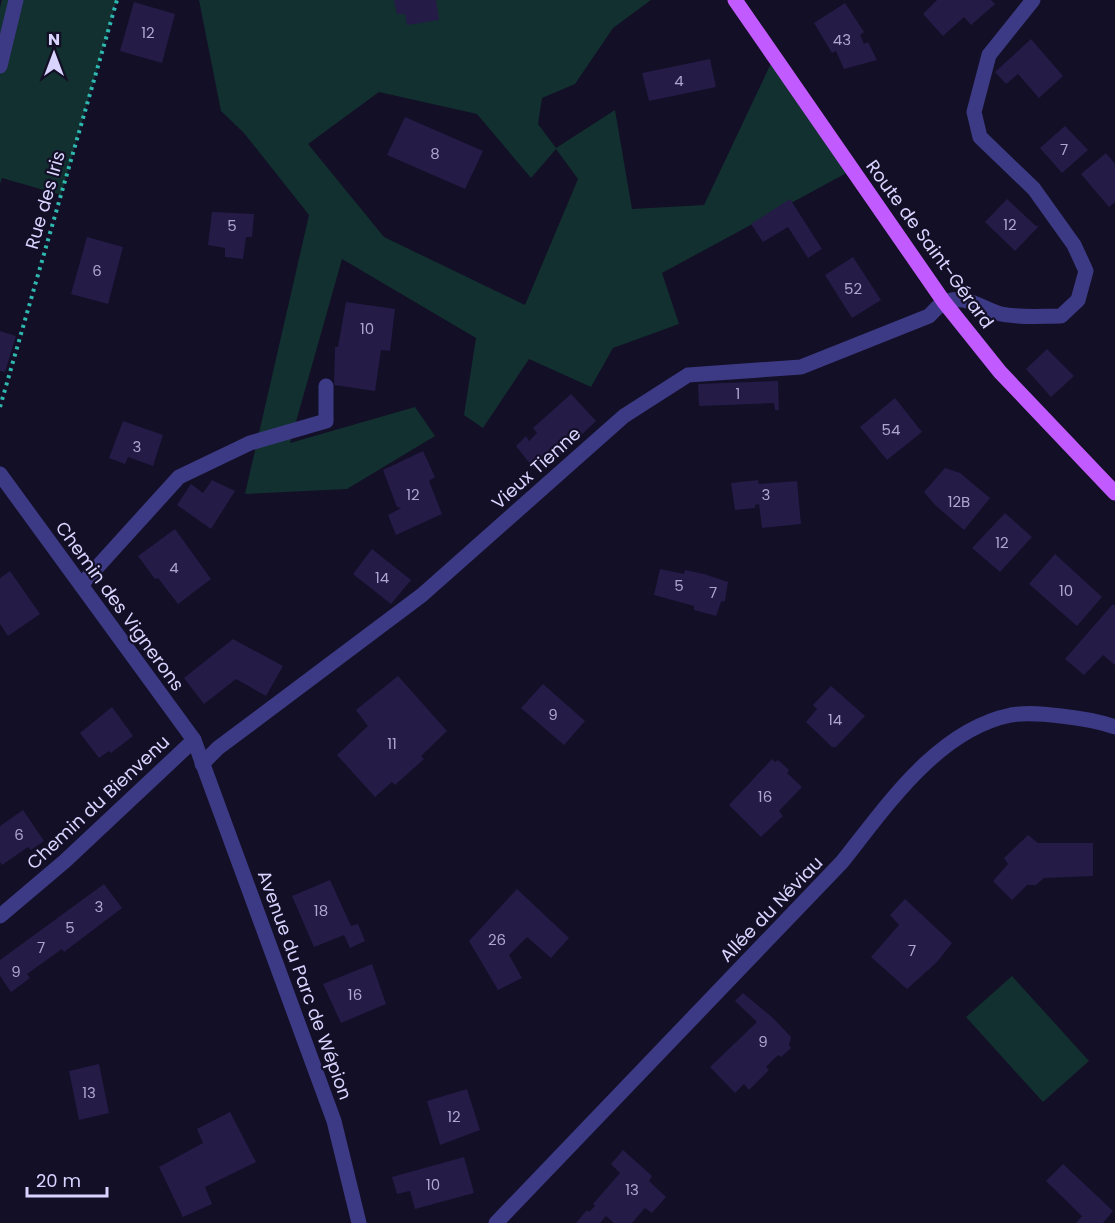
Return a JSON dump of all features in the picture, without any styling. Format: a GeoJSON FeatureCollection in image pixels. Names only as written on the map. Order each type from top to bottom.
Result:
{"type":"FeatureCollection","features":[{"type":"Feature","properties":{"kind":"main road","name":"Route de Saint-Gérard"},"geometry":{"type":"LineString","coordinates":[[735,0],[944,302],[1000,372],[1115,493]]}},
{"type":"Feature","properties":{"kind":"street"},"geometry":{"type":"LineString","coordinates":[[0,66],[16,0]]}},
{"type":"Feature","properties":{"kind":"street"},"geometry":{"type":"LineString","coordinates":[[944,302],[958,300],[978,304],[999,313],[1022,316],[1061,316],[1078,300],[1086,271],[1074,245],[1034,189],[980,137],[974,112],[989,55],[1033,0]]}},
{"type":"Feature","properties":{"kind":"street","name":"Vieux Tienne"},"geometry":{"type":"LineString","coordinates":[[202,764],[218,748],[422,595],[624,416],[687,375],[801,367],[929,316],[944,302]]}},
{"type":"Feature","properties":{"kind":"street"},"geometry":{"type":"LineString","coordinates":[[81,585],[179,477],[250,444],[326,421],[326,386]]}},
{"type":"Feature","properties":{"kind":"street","name":"Chemin des Vignerons"},"geometry":{"type":"LineString","coordinates":[[0,474],[194,740],[202,764]]}},
{"type":"Feature","properties":{"kind":"street","name":"Allée du Néviau"},"geometry":{"type":"LineString","coordinates":[[496,1223],[842,862],[877,818],[936,753],[977,727],[1011,715],[1037,713],[1100,722],[1115,727]]}},
{"type":"Feature","properties":{"kind":"street","name":"Chemin du Bienvenu"},"geometry":{"type":"LineString","coordinates":[[0,916],[65,861],[194,740]]}},
{"type":"Feature","properties":{"kind":"street","name":"Avenue du Parc de Wépion"},"geometry":{"type":"LineString","coordinates":[[202,764],[334,1121],[359,1223]]}},
{"type":"Feature","properties":{"kind":"path","name":"Rue des Iris"},"geometry":{"type":"LineString","coordinates":[[0,407],[117,0]]}},
{"type":"Feature","properties":{"kind":"green space"},"geometry":{"type":"Polygon","coordinates":[[[2,0],[117,0],[61,195],[2,178],[0,184],[0,8],[2,0]]]}},
{"type":"Feature","properties":{"kind":"green space"},"geometry":{"type":"Polygon","coordinates":[[[199,0],[651,0],[613,28],[575,84],[542,98],[538,124],[556,148],[615,110],[632,209],[704,205],[774,57],[852,170],[662,273],[679,324],[613,348],[591,387],[529,359],[483,428],[464,415],[476,338],[342,259],[290,443],[415,407],[435,436],[347,489],[245,494],[309,215],[244,133],[221,111],[199,0]],[[379,92],[308,144],[384,237],[525,305],[578,179],[556,149],[531,178],[477,114],[379,92]]]}},
{"type":"Feature","properties":{"kind":"green space"},"geometry":{"type":"Polygon","coordinates":[[[1012,976],[1089,1061],[1043,1102],[966,1017],[1012,976]]]}},
{"type":"Feature","properties":{"kind":"building"},"geometry":{"type":"Polygon","coordinates":[[[394,0],[436,0],[439,20],[407,25],[405,14],[397,14],[394,0]]]}},
{"type":"Feature","properties":{"kind":"building"},"geometry":{"type":"Polygon","coordinates":[[[937,0],[991,0],[995,4],[971,25],[964,17],[943,36],[923,14],[937,0]]]}},
{"type":"Feature","properties":{"kind":"building"},"geometry":{"type":"Polygon","coordinates":[[[134,2],[175,14],[162,63],[120,51],[134,2]]]}},
{"type":"Feature","properties":{"kind":"building"},"geometry":{"type":"Polygon","coordinates":[[[845,3],[864,32],[860,35],[864,44],[868,42],[877,60],[844,69],[836,51],[832,53],[814,23],[845,3]]]}},
{"type":"Feature","properties":{"kind":"building"},"geometry":{"type":"Polygon","coordinates":[[[1031,39],[1063,76],[1039,98],[1018,74],[1006,84],[995,72],[1031,39]]]}},
{"type":"Feature","properties":{"kind":"building"},"geometry":{"type":"Polygon","coordinates":[[[710,59],[716,87],[649,101],[642,73],[710,59]]]}},
{"type":"Feature","properties":{"kind":"building"},"geometry":{"type":"Polygon","coordinates":[[[405,117],[483,151],[465,189],[387,155],[405,117]]]}},
{"type":"Feature","properties":{"kind":"building"},"geometry":{"type":"Polygon","coordinates":[[[1065,126],[1088,150],[1062,173],[1040,148],[1065,126]]]}},
{"type":"Feature","properties":{"kind":"building"},"geometry":{"type":"Polygon","coordinates":[[[1106,153],[1115,164],[1115,202],[1109,207],[1081,174],[1106,153]]]}},
{"type":"Feature","properties":{"kind":"building"},"geometry":{"type":"Polygon","coordinates":[[[790,199],[822,249],[808,258],[788,227],[763,242],[751,224],[790,199]]]}},
{"type":"Feature","properties":{"kind":"building"},"geometry":{"type":"Polygon","coordinates":[[[1007,199],[1036,226],[1039,226],[1015,251],[985,222],[1007,199]]]}},
{"type":"Feature","properties":{"kind":"building"},"geometry":{"type":"Polygon","coordinates":[[[212,212],[254,214],[252,237],[246,237],[243,259],[225,257],[225,248],[208,245],[212,212]]]}},
{"type":"Feature","properties":{"kind":"building"},"geometry":{"type":"Polygon","coordinates":[[[87,237],[123,247],[108,304],[71,294],[87,237]]]}},
{"type":"Feature","properties":{"kind":"building"},"geometry":{"type":"Polygon","coordinates":[[[853,257],[881,300],[852,318],[825,275],[853,257]]]}},
{"type":"Feature","properties":{"kind":"building"},"geometry":{"type":"Polygon","coordinates":[[[346,302],[395,309],[390,351],[381,350],[375,391],[334,385],[335,347],[338,347],[346,302]]]}},
{"type":"Feature","properties":{"kind":"building"},"geometry":{"type":"Polygon","coordinates":[[[0,331],[16,336],[5,372],[0,371],[0,331]]]}},
{"type":"Feature","properties":{"kind":"building"},"geometry":{"type":"Polygon","coordinates":[[[1047,349],[1074,376],[1051,397],[1026,369],[1047,349]]]}},
{"type":"Feature","properties":{"kind":"building"},"geometry":{"type":"Polygon","coordinates":[[[778,381],[779,410],[775,410],[774,403],[699,406],[698,384],[778,381]]]}},
{"type":"Feature","properties":{"kind":"building"},"geometry":{"type":"Polygon","coordinates":[[[571,394],[596,421],[559,456],[554,452],[535,470],[516,446],[526,436],[529,441],[537,433],[533,428],[571,394]]]}},
{"type":"Feature","properties":{"kind":"building"},"geometry":{"type":"Polygon","coordinates":[[[895,398],[922,432],[887,460],[860,427],[895,398]]]}},
{"type":"Feature","properties":{"kind":"building"},"geometry":{"type":"Polygon","coordinates":[[[123,421],[163,435],[153,466],[128,457],[125,464],[109,458],[123,421]]]}},
{"type":"Feature","properties":{"kind":"building"},"geometry":{"type":"Polygon","coordinates":[[[423,451],[435,477],[429,481],[442,514],[396,535],[388,515],[401,508],[397,507],[383,470],[423,451]]]}},
{"type":"Feature","properties":{"kind":"building"},"geometry":{"type":"Polygon","coordinates":[[[945,468],[960,473],[990,498],[964,530],[935,505],[924,492],[945,468]]]}},
{"type":"Feature","properties":{"kind":"building"},"geometry":{"type":"Polygon","coordinates":[[[212,480],[235,491],[211,529],[177,505],[191,484],[203,493],[212,480]]]}},
{"type":"Feature","properties":{"kind":"building"},"geometry":{"type":"Polygon","coordinates":[[[758,480],[759,484],[797,481],[801,524],[762,528],[759,504],[755,505],[755,508],[735,510],[731,483],[758,480]]]}},
{"type":"Feature","properties":{"kind":"building"},"geometry":{"type":"Polygon","coordinates":[[[1005,513],[1032,537],[1000,572],[972,548],[1005,513]]]}},
{"type":"Feature","properties":{"kind":"building"},"geometry":{"type":"Polygon","coordinates":[[[175,529],[211,579],[178,604],[138,556],[175,529]]]}},
{"type":"Feature","properties":{"kind":"building"},"geometry":{"type":"Polygon","coordinates":[[[372,549],[411,580],[391,604],[353,574],[372,549]]]}},
{"type":"Feature","properties":{"kind":"building"},"geometry":{"type":"Polygon","coordinates":[[[1055,554],[1102,597],[1077,626],[1029,584],[1055,554]]]}},
{"type":"Feature","properties":{"kind":"building"},"geometry":{"type":"Polygon","coordinates":[[[660,569],[684,574],[685,570],[728,582],[725,601],[721,602],[716,616],[694,610],[694,606],[654,595],[660,569]]]}},
{"type":"Feature","properties":{"kind":"building"},"geometry":{"type":"Polygon","coordinates":[[[10,571],[40,614],[8,636],[0,624],[0,578],[10,571]]]}},
{"type":"Feature","properties":{"kind":"building"},"geometry":{"type":"Polygon","coordinates":[[[1113,604],[1115,606],[1115,665],[1103,655],[1084,675],[1065,659],[1113,604]]]}},
{"type":"Feature","properties":{"kind":"building"},"geometry":{"type":"Polygon","coordinates":[[[233,639],[283,666],[266,696],[236,679],[204,704],[184,678],[233,639]]]}},
{"type":"Feature","properties":{"kind":"building"},"geometry":{"type":"Polygon","coordinates":[[[398,676],[447,731],[421,756],[424,759],[395,785],[392,782],[375,797],[337,755],[368,726],[356,710],[398,676]]]}},
{"type":"Feature","properties":{"kind":"building"},"geometry":{"type":"Polygon","coordinates":[[[543,684],[585,721],[564,745],[521,708],[543,684]]]}},
{"type":"Feature","properties":{"kind":"building"},"geometry":{"type":"Polygon","coordinates":[[[831,686],[865,716],[836,747],[832,747],[806,722],[817,709],[813,705],[831,686]]]}},
{"type":"Feature","properties":{"kind":"building"},"geometry":{"type":"Polygon","coordinates":[[[112,707],[133,736],[111,753],[109,751],[99,758],[80,733],[112,707]]]}},
{"type":"Feature","properties":{"kind":"building"},"geometry":{"type":"Polygon","coordinates":[[[772,759],[775,762],[778,760],[789,770],[787,773],[802,787],[779,811],[783,816],[761,837],[729,805],[772,759]]]}},
{"type":"Feature","properties":{"kind":"building"},"geometry":{"type":"Polygon","coordinates":[[[23,810],[44,841],[31,850],[28,847],[2,865],[0,862],[0,826],[23,810]]]}},
{"type":"Feature","properties":{"kind":"building"},"geometry":{"type":"Polygon","coordinates":[[[1028,835],[1038,843],[1093,843],[1093,876],[1044,878],[1036,885],[1027,885],[1012,900],[993,881],[1008,864],[1004,858],[1028,835]]]}},
{"type":"Feature","properties":{"kind":"building"},"geometry":{"type":"Polygon","coordinates":[[[330,880],[351,926],[358,924],[365,941],[350,948],[344,935],[314,947],[292,896],[330,880]]]}},
{"type":"Feature","properties":{"kind":"building"},"geometry":{"type":"Polygon","coordinates":[[[104,884],[122,908],[64,952],[62,949],[27,974],[30,978],[11,992],[0,976],[0,960],[104,884]]]}},
{"type":"Feature","properties":{"kind":"building"},"geometry":{"type":"Polygon","coordinates":[[[517,889],[569,938],[551,958],[527,937],[509,955],[522,978],[498,990],[469,941],[517,889]]]}},
{"type":"Feature","properties":{"kind":"building"},"geometry":{"type":"Polygon","coordinates":[[[905,899],[952,943],[937,962],[907,989],[871,957],[899,925],[890,915],[905,899]]]}},
{"type":"Feature","properties":{"kind":"building"},"geometry":{"type":"Polygon","coordinates":[[[372,964],[386,1004],[341,1023],[323,984],[372,964]]]}},
{"type":"Feature","properties":{"kind":"building"},"geometry":{"type":"Polygon","coordinates":[[[743,993],[773,1018],[791,1037],[789,1045],[791,1048],[781,1057],[778,1055],[766,1067],[769,1070],[749,1090],[744,1084],[735,1093],[710,1067],[757,1022],[735,1001],[743,993]]]}},
{"type":"Feature","properties":{"kind":"building"},"geometry":{"type":"Polygon","coordinates":[[[99,1064],[109,1113],[79,1120],[69,1071],[99,1064]]]}},
{"type":"Feature","properties":{"kind":"building"},"geometry":{"type":"Polygon","coordinates":[[[467,1089],[480,1130],[440,1145],[427,1101],[467,1089]]]}},
{"type":"Feature","properties":{"kind":"building"},"geometry":{"type":"Polygon","coordinates":[[[230,1112],[256,1162],[205,1187],[212,1204],[183,1217],[159,1167],[203,1143],[197,1129],[230,1112]]]}},
{"type":"Feature","properties":{"kind":"building"},"geometry":{"type":"Polygon","coordinates":[[[623,1150],[652,1176],[649,1181],[666,1197],[652,1213],[645,1208],[632,1223],[614,1223],[606,1216],[600,1223],[576,1223],[587,1210],[589,1212],[595,1206],[593,1204],[620,1173],[611,1164],[623,1150]]]}},
{"type":"Feature","properties":{"kind":"building"},"geometry":{"type":"Polygon","coordinates":[[[464,1157],[474,1193],[415,1209],[410,1191],[397,1194],[392,1177],[464,1157]]]}},
{"type":"Feature","properties":{"kind":"building"},"geometry":{"type":"Polygon","coordinates":[[[1063,1164],[1113,1211],[1103,1223],[1076,1223],[1082,1216],[1046,1181],[1063,1164]]]}}]}
